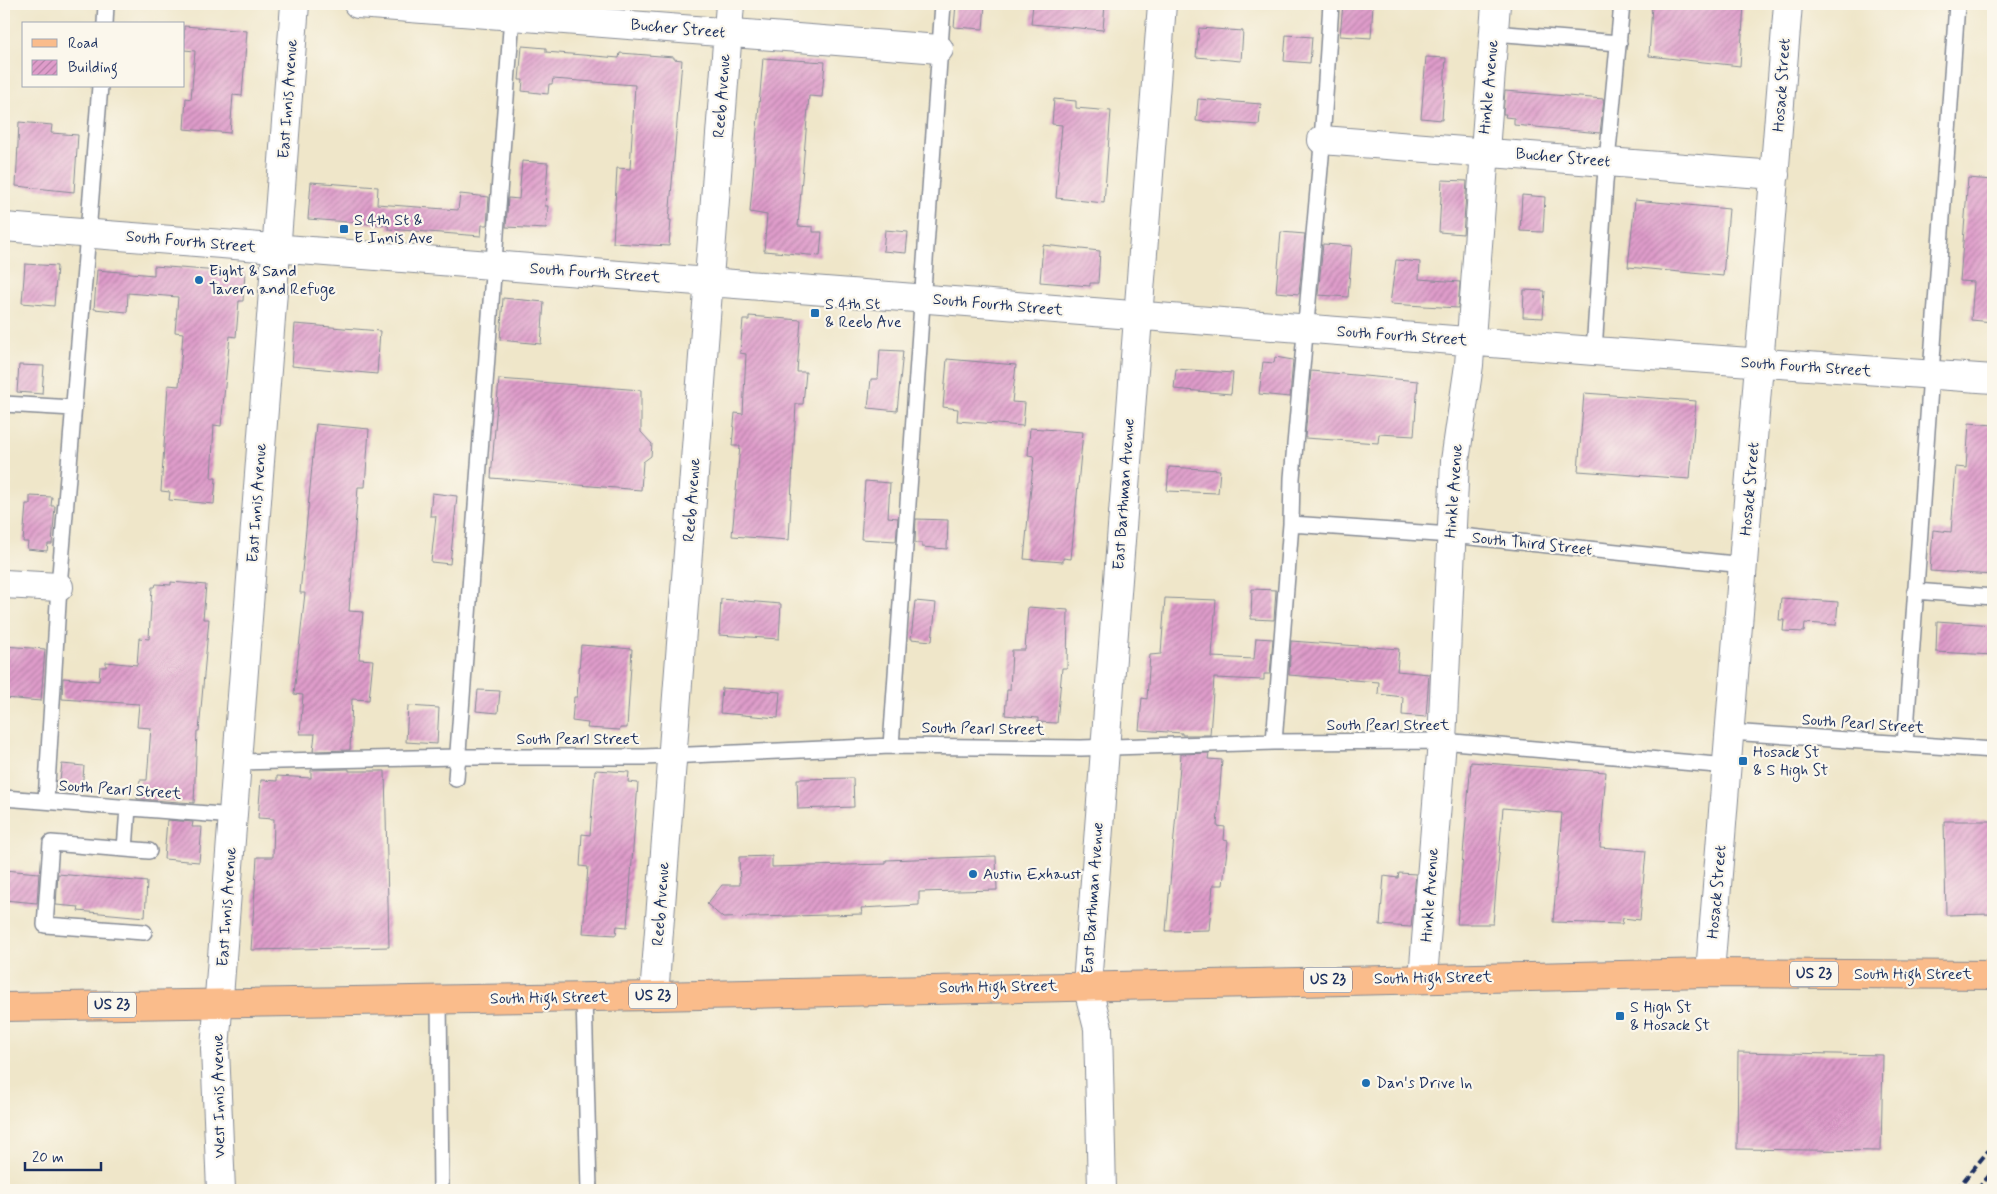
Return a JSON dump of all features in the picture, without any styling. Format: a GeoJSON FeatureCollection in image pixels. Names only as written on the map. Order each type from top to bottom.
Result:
{"type":"FeatureCollection","features":[{"type":"Feature","properties":{"kind":"main road","name":"South High Street"},"geometry":{"type":"LineString","coordinates":[[4,1007],[654,996],[1087,985],[1710,973],[1993,975]]}},
{"type":"Feature","properties":{"kind":"street","name":"East Innis Avenue"},"geometry":{"type":"LineString","coordinates":[[219,1003],[295,4]]}},
{"type":"Feature","properties":{"kind":"street","name":"Bucher Street"},"geometry":{"type":"LineString","coordinates":[[358,4],[472,8],[512,16],[939,49]]}},
{"type":"Feature","properties":{"kind":"street","name":"Reeb Avenue"},"geometry":{"type":"LineString","coordinates":[[654,996],[730,4]]}},
{"type":"Feature","properties":{"kind":"street","name":"East Barthman Avenue"},"geometry":{"type":"LineString","coordinates":[[1102,1190],[1098,1028],[1087,985],[1162,4]]}},
{"type":"Feature","properties":{"kind":"street","name":"Hinkle Avenue"},"geometry":{"type":"LineString","coordinates":[[1423,978],[1442,741],[1455,461],[1470,342],[1496,4]]}},
{"type":"Feature","properties":{"kind":"street","name":"Hosack Street"},"geometry":{"type":"LineString","coordinates":[[1710,973],[1788,4]]}},
{"type":"Feature","properties":{"kind":"street","name":"Bucher Street"},"geometry":{"type":"LineString","coordinates":[[1322,140],[1775,175]]}},
{"type":"Feature","properties":{"kind":"street","name":"South Fourth Street"},"geometry":{"type":"LineString","coordinates":[[4,227],[277,250],[1594,352],[1993,379]]}},
{"type":"Feature","properties":{"kind":"street"},"geometry":{"type":"LineString","coordinates":[[4,584],[59,587]]}},
{"type":"Feature","properties":{"kind":"street","name":"West Innis Avenue"},"geometry":{"type":"LineString","coordinates":[[219,1003],[216,1049],[221,1190]]}},
{"type":"Feature","properties":{"kind":"lane"},"geometry":{"type":"LineString","coordinates":[[104,22],[106,4]]}},
{"type":"Feature","properties":{"kind":"lane"},"geometry":{"type":"LineString","coordinates":[[891,746],[942,4]]}},
{"type":"Feature","properties":{"kind":"lane"},"geometry":{"type":"LineString","coordinates":[[1274,742],[1291,524],[1292,478],[1322,140],[1331,4]]}},
{"type":"Feature","properties":{"kind":"lane"},"geometry":{"type":"LineString","coordinates":[[1594,352],[1605,182],[1622,4]]}},
{"type":"Feature","properties":{"kind":"lane"},"geometry":{"type":"LineString","coordinates":[[1905,744],[1957,4]]}},
{"type":"Feature","properties":{"kind":"lane"},"geometry":{"type":"LineString","coordinates":[[456,778],[512,16]]}},
{"type":"Feature","properties":{"kind":"lane"},"geometry":{"type":"LineString","coordinates":[[1494,33],[1619,43]]}},
{"type":"Feature","properties":{"kind":"lane"},"geometry":{"type":"LineString","coordinates":[[46,802],[59,587],[100,88]]}},
{"type":"Feature","properties":{"kind":"lane"},"geometry":{"type":"LineString","coordinates":[[4,404],[73,408]]}},
{"type":"Feature","properties":{"kind":"lane","name":"South Third Street"},"geometry":{"type":"LineString","coordinates":[[1291,524],[1451,535],[1744,565]]}},
{"type":"Feature","properties":{"kind":"lane"},"geometry":{"type":"LineString","coordinates":[[1916,591],[1993,597]]}},
{"type":"Feature","properties":{"kind":"lane","name":"South Pearl Street"},"geometry":{"type":"LineString","coordinates":[[1730,732],[1993,750]]}},
{"type":"Feature","properties":{"kind":"lane","name":"South Pearl Street"},"geometry":{"type":"LineString","coordinates":[[238,762],[457,757],[672,756],[891,746],[1104,748],[1274,742],[1442,741],[1728,766]]}},
{"type":"Feature","properties":{"kind":"lane","name":"South Pearl Street"},"geometry":{"type":"LineString","coordinates":[[4,798],[234,816]]}},
{"type":"Feature","properties":{"kind":"lane"},"geometry":{"type":"LineString","coordinates":[[126,849],[128,808]]}},
{"type":"Feature","properties":{"kind":"lane"},"geometry":{"type":"LineString","coordinates":[[144,932],[45,925],[51,843],[149,851]]}},
{"type":"Feature","properties":{"kind":"lane"},"geometry":{"type":"LineString","coordinates":[[584,997],[590,1190]]}},
{"type":"Feature","properties":{"kind":"lane"},"geometry":{"type":"LineString","coordinates":[[439,999],[441,1190]]}},
{"type":"Feature","properties":{"kind":"building"},"geometry":{"type":"Polygon","coordinates":[[[956,4],[985,4],[983,29],[954,27],[956,4]]]}},
{"type":"Feature","properties":{"kind":"building"},"geometry":{"type":"Polygon","coordinates":[[[1033,4],[1105,4],[1103,30],[1031,24],[1033,4]]]}},
{"type":"Feature","properties":{"kind":"building"},"geometry":{"type":"Polygon","coordinates":[[[1343,4],[1373,4],[1371,38],[1340,36],[1343,4]]]}},
{"type":"Feature","properties":{"kind":"building"},"geometry":{"type":"Polygon","coordinates":[[[1652,4],[1744,4],[1740,66],[1649,56],[1652,4]]]}},
{"type":"Feature","properties":{"kind":"building"},"geometry":{"type":"Polygon","coordinates":[[[185,26],[247,31],[242,96],[233,95],[230,133],[184,129],[186,98],[191,99],[195,51],[185,50],[185,26]]]}},
{"type":"Feature","properties":{"kind":"building"},"geometry":{"type":"Polygon","coordinates":[[[1199,28],[1243,31],[1241,61],[1196,57],[1199,28]]]}},
{"type":"Feature","properties":{"kind":"building"},"geometry":{"type":"Polygon","coordinates":[[[1286,35],[1312,37],[1310,63],[1284,61],[1286,35]]]}},
{"type":"Feature","properties":{"kind":"building"},"geometry":{"type":"Polygon","coordinates":[[[522,46],[546,48],[546,52],[619,58],[620,53],[674,57],[674,59],[682,60],[669,220],[671,220],[669,246],[613,243],[617,168],[630,169],[635,85],[553,79],[552,84],[549,84],[548,94],[522,91],[523,80],[519,80],[522,46]]]}},
{"type":"Feature","properties":{"kind":"building"},"geometry":{"type":"Polygon","coordinates":[[[1426,57],[1446,58],[1442,120],[1421,118],[1426,57]]]}},
{"type":"Feature","properties":{"kind":"building"},"geometry":{"type":"Polygon","coordinates":[[[763,58],[825,62],[822,97],[809,96],[798,226],[813,227],[813,232],[822,232],[820,256],[764,251],[767,215],[750,212],[763,58]]]}},
{"type":"Feature","properties":{"kind":"building"},"geometry":{"type":"Polygon","coordinates":[[[1505,91],[1604,99],[1600,133],[1514,125],[1514,118],[1505,117],[1506,114],[1503,114],[1505,91]]]}},
{"type":"Feature","properties":{"kind":"building"},"geometry":{"type":"Polygon","coordinates":[[[1054,99],[1076,101],[1076,108],[1111,111],[1104,203],[1056,198],[1062,125],[1052,124],[1054,99]]]}},
{"type":"Feature","properties":{"kind":"building"},"geometry":{"type":"Polygon","coordinates":[[[1198,99],[1261,104],[1259,125],[1196,121],[1198,99]]]}},
{"type":"Feature","properties":{"kind":"building"},"geometry":{"type":"Polygon","coordinates":[[[19,122],[52,125],[51,133],[78,135],[74,192],[16,186],[19,122]]]}},
{"type":"Feature","properties":{"kind":"building"},"geometry":{"type":"Polygon","coordinates":[[[522,161],[548,163],[545,206],[548,206],[546,229],[506,227],[508,198],[519,199],[522,161]]]}},
{"type":"Feature","properties":{"kind":"building"},"geometry":{"type":"Polygon","coordinates":[[[1968,178],[1993,180],[1993,322],[1971,320],[1974,282],[1960,281],[1968,178]]]}},
{"type":"Feature","properties":{"kind":"building"},"geometry":{"type":"Polygon","coordinates":[[[1442,180],[1467,181],[1463,234],[1439,232],[1442,180]]]}},
{"type":"Feature","properties":{"kind":"building"},"geometry":{"type":"Polygon","coordinates":[[[311,182],[378,187],[377,204],[458,210],[460,194],[489,197],[487,225],[482,225],[481,236],[388,229],[389,225],[308,219],[311,182]]]}},
{"type":"Feature","properties":{"kind":"building"},"geometry":{"type":"Polygon","coordinates":[[[1522,195],[1545,197],[1543,232],[1520,231],[1522,195]]]}},
{"type":"Feature","properties":{"kind":"building"},"geometry":{"type":"Polygon","coordinates":[[[1635,200],[1729,209],[1723,276],[1628,267],[1635,200]]]}},
{"type":"Feature","properties":{"kind":"building"},"geometry":{"type":"Polygon","coordinates":[[[885,230],[908,232],[906,253],[883,251],[885,230]]]}},
{"type":"Feature","properties":{"kind":"building"},"geometry":{"type":"Polygon","coordinates":[[[1281,232],[1305,234],[1299,294],[1276,292],[1281,232]]]}},
{"type":"Feature","properties":{"kind":"building"},"geometry":{"type":"Polygon","coordinates":[[[1323,244],[1352,246],[1348,297],[1318,295],[1323,244]]]}},
{"type":"Feature","properties":{"kind":"building"},"geometry":{"type":"Polygon","coordinates":[[[1043,245],[1100,251],[1098,283],[1090,283],[1090,286],[1040,282],[1043,245]]]}},
{"type":"Feature","properties":{"kind":"building"},"geometry":{"type":"Polygon","coordinates":[[[1396,260],[1420,262],[1419,279],[1460,282],[1458,308],[1390,304],[1396,260]]]}},
{"type":"Feature","properties":{"kind":"building"},"geometry":{"type":"Polygon","coordinates":[[[25,264],[57,266],[54,306],[22,303],[25,264]]]}},
{"type":"Feature","properties":{"kind":"building"},"geometry":{"type":"Polygon","coordinates":[[[154,266],[245,273],[243,301],[239,301],[236,337],[230,336],[221,426],[214,425],[211,478],[216,478],[214,504],[169,500],[170,492],[161,491],[168,385],[179,386],[183,333],[175,332],[178,297],[128,293],[127,312],[94,309],[97,270],[154,275],[154,266]]]}},
{"type":"Feature","properties":{"kind":"building"},"geometry":{"type":"Polygon","coordinates":[[[1524,290],[1545,291],[1543,318],[1523,317],[1524,290]]]}},
{"type":"Feature","properties":{"kind":"building"},"geometry":{"type":"Polygon","coordinates":[[[503,298],[544,302],[541,344],[500,340],[503,298]]]}},
{"type":"Feature","properties":{"kind":"building"},"geometry":{"type":"Polygon","coordinates":[[[749,316],[801,320],[797,372],[806,372],[803,404],[796,404],[789,540],[732,536],[740,446],[732,446],[735,413],[743,414],[746,354],[740,353],[743,320],[749,320],[749,316]]]}},
{"type":"Feature","properties":{"kind":"building"},"geometry":{"type":"Polygon","coordinates":[[[295,324],[380,331],[377,374],[292,366],[295,324]]]}},
{"type":"Feature","properties":{"kind":"building"},"geometry":{"type":"Polygon","coordinates":[[[880,350],[903,351],[897,411],[868,408],[871,379],[878,379],[880,350]]]}},
{"type":"Feature","properties":{"kind":"building"},"geometry":{"type":"Polygon","coordinates":[[[1275,357],[1293,360],[1290,397],[1259,394],[1263,362],[1274,363],[1275,357]]]}},
{"type":"Feature","properties":{"kind":"building"},"geometry":{"type":"Polygon","coordinates":[[[947,359],[1016,365],[1012,402],[1025,403],[1023,426],[957,421],[958,409],[943,407],[947,359]]]}},
{"type":"Feature","properties":{"kind":"building"},"geometry":{"type":"Polygon","coordinates":[[[19,365],[44,366],[42,394],[17,392],[19,365]]]}},
{"type":"Feature","properties":{"kind":"building"},"geometry":{"type":"Polygon","coordinates":[[[1176,369],[1233,373],[1231,394],[1174,389],[1176,369]]]}},
{"type":"Feature","properties":{"kind":"building"},"geometry":{"type":"Polygon","coordinates":[[[1311,371],[1418,381],[1414,436],[1379,434],[1378,443],[1305,438],[1311,371]]]}},
{"type":"Feature","properties":{"kind":"building"},"geometry":{"type":"Polygon","coordinates":[[[499,379],[641,390],[641,432],[652,444],[651,456],[643,462],[641,490],[491,478],[499,379]]]}},
{"type":"Feature","properties":{"kind":"building"},"geometry":{"type":"Polygon","coordinates":[[[1584,393],[1696,401],[1690,479],[1578,471],[1584,393]]]}},
{"type":"Feature","properties":{"kind":"building"},"geometry":{"type":"Polygon","coordinates":[[[1969,423],[1993,425],[1993,575],[1930,571],[1933,530],[1951,532],[1956,467],[1966,468],[1969,423]]]}},
{"type":"Feature","properties":{"kind":"building"},"geometry":{"type":"Polygon","coordinates":[[[316,424],[369,429],[365,487],[358,487],[349,611],[363,612],[359,659],[373,660],[369,700],[352,699],[350,750],[313,751],[315,734],[300,734],[303,695],[294,694],[305,593],[300,593],[316,424]]]}},
{"type":"Feature","properties":{"kind":"building"},"geometry":{"type":"Polygon","coordinates":[[[1030,428],[1083,432],[1071,559],[1063,558],[1063,562],[1024,559],[1034,456],[1028,455],[1030,428]]]}},
{"type":"Feature","properties":{"kind":"building"},"geometry":{"type":"Polygon","coordinates":[[[1169,467],[1220,470],[1218,493],[1167,491],[1169,467]]]}},
{"type":"Feature","properties":{"kind":"building"},"geometry":{"type":"Polygon","coordinates":[[[865,481],[890,483],[888,517],[898,518],[896,541],[861,539],[865,481]]]}},
{"type":"Feature","properties":{"kind":"building"},"geometry":{"type":"Polygon","coordinates":[[[432,493],[457,496],[450,564],[431,562],[436,516],[430,516],[432,493]]]}},
{"type":"Feature","properties":{"kind":"building"},"geometry":{"type":"Polygon","coordinates":[[[30,496],[52,497],[51,506],[55,506],[52,544],[48,544],[47,551],[27,549],[28,542],[23,542],[26,504],[30,504],[30,496]]]}},
{"type":"Feature","properties":{"kind":"building"},"geometry":{"type":"Polygon","coordinates":[[[916,519],[948,520],[947,549],[922,547],[922,543],[915,543],[916,519]]]}},
{"type":"Feature","properties":{"kind":"building"},"geometry":{"type":"Polygon","coordinates":[[[171,582],[206,585],[203,619],[209,619],[199,731],[197,731],[194,803],[137,799],[140,780],[147,780],[151,728],[137,727],[139,704],[62,699],[63,678],[99,681],[100,667],[106,667],[106,662],[137,665],[139,638],[149,639],[152,587],[155,587],[156,584],[171,585],[171,582]]]}},
{"type":"Feature","properties":{"kind":"building"},"geometry":{"type":"Polygon","coordinates":[[[1252,589],[1276,590],[1274,620],[1251,619],[1252,589]]]}},
{"type":"Feature","properties":{"kind":"building"},"geometry":{"type":"Polygon","coordinates":[[[1165,598],[1216,600],[1212,657],[1254,659],[1256,638],[1273,639],[1270,674],[1264,674],[1264,680],[1214,678],[1210,735],[1182,735],[1182,733],[1139,730],[1142,698],[1147,699],[1150,655],[1161,654],[1165,598]]]}},
{"type":"Feature","properties":{"kind":"building"},"geometry":{"type":"Polygon","coordinates":[[[1781,598],[1838,602],[1836,625],[1805,623],[1804,632],[1783,631],[1784,620],[1779,620],[1781,598]]]}},
{"type":"Feature","properties":{"kind":"building"},"geometry":{"type":"Polygon","coordinates":[[[721,599],[781,604],[779,639],[719,635],[721,599]]]}},
{"type":"Feature","properties":{"kind":"building"},"geometry":{"type":"Polygon","coordinates":[[[915,601],[936,603],[932,641],[911,639],[915,601]]]}},
{"type":"Feature","properties":{"kind":"building"},"geometry":{"type":"Polygon","coordinates":[[[1028,607],[1068,610],[1067,668],[1062,668],[1057,723],[1038,722],[1038,718],[1005,715],[1007,690],[1010,690],[1012,650],[1025,650],[1028,607]]]}},
{"type":"Feature","properties":{"kind":"building"},"geometry":{"type":"Polygon","coordinates":[[[1937,621],[1993,625],[1993,655],[1936,652],[1937,621]]]}},
{"type":"Feature","properties":{"kind":"building"},"geometry":{"type":"Polygon","coordinates":[[[1291,641],[1399,649],[1397,671],[1429,674],[1426,717],[1402,715],[1403,697],[1378,694],[1379,682],[1289,675],[1291,641]]]}},
{"type":"Feature","properties":{"kind":"building"},"geometry":{"type":"Polygon","coordinates":[[[581,645],[632,649],[627,728],[620,728],[620,730],[587,728],[588,723],[572,721],[574,697],[577,697],[581,645]]]}},
{"type":"Feature","properties":{"kind":"building"},"geometry":{"type":"Polygon","coordinates":[[[4,646],[45,649],[41,701],[4,698],[4,646]]]}},
{"type":"Feature","properties":{"kind":"building"},"geometry":{"type":"Polygon","coordinates":[[[722,688],[780,692],[778,718],[720,713],[722,688]]]}},
{"type":"Feature","properties":{"kind":"building"},"geometry":{"type":"Polygon","coordinates":[[[478,690],[500,691],[498,713],[476,711],[478,690]]]}},
{"type":"Feature","properties":{"kind":"building"},"geometry":{"type":"Polygon","coordinates":[[[408,706],[439,708],[437,744],[406,742],[408,706]]]}},
{"type":"Feature","properties":{"kind":"building"},"geometry":{"type":"Polygon","coordinates":[[[1209,753],[1208,759],[1222,760],[1217,826],[1225,827],[1224,840],[1228,841],[1223,885],[1213,885],[1209,930],[1166,931],[1181,754],[1209,753]]]}},
{"type":"Feature","properties":{"kind":"building"},"geometry":{"type":"Polygon","coordinates":[[[1471,762],[1606,772],[1600,847],[1646,851],[1640,920],[1623,918],[1622,924],[1553,922],[1562,813],[1503,808],[1493,924],[1457,924],[1471,762]]]}},
{"type":"Feature","properties":{"kind":"building"},"geometry":{"type":"Polygon","coordinates":[[[62,764],[84,766],[82,790],[59,788],[62,764]]]}},
{"type":"Feature","properties":{"kind":"building"},"geometry":{"type":"Polygon","coordinates":[[[349,769],[349,771],[385,771],[389,947],[251,950],[257,857],[273,857],[274,819],[258,818],[261,780],[277,781],[277,776],[311,778],[311,770],[349,769]]]}},
{"type":"Feature","properties":{"kind":"building"},"geometry":{"type":"Polygon","coordinates":[[[595,770],[629,772],[628,782],[638,783],[627,927],[617,926],[616,935],[583,933],[588,867],[580,866],[582,834],[590,835],[595,770]]]}},
{"type":"Feature","properties":{"kind":"building"},"geometry":{"type":"Polygon","coordinates":[[[853,778],[854,807],[798,809],[797,779],[853,778]]]}},
{"type":"Feature","properties":{"kind":"building"},"geometry":{"type":"Polygon","coordinates":[[[167,820],[193,822],[192,827],[202,827],[199,862],[164,859],[167,820]]]}},
{"type":"Feature","properties":{"kind":"building"},"geometry":{"type":"Polygon","coordinates":[[[1944,821],[1993,821],[1993,914],[1946,915],[1944,821]]]}},
{"type":"Feature","properties":{"kind":"building"},"geometry":{"type":"Polygon","coordinates":[[[772,856],[772,867],[886,864],[886,860],[996,856],[997,890],[919,892],[919,905],[861,908],[862,914],[723,918],[707,904],[722,885],[740,885],[739,857],[772,856]]]}},
{"type":"Feature","properties":{"kind":"building"},"geometry":{"type":"Polygon","coordinates":[[[4,870],[39,873],[37,903],[4,900],[4,870]]]}},
{"type":"Feature","properties":{"kind":"building"},"geometry":{"type":"Polygon","coordinates":[[[1399,873],[1416,874],[1411,927],[1380,925],[1384,876],[1398,878],[1399,873]]]}},
{"type":"Feature","properties":{"kind":"building"},"geometry":{"type":"Polygon","coordinates":[[[58,874],[147,882],[145,917],[78,911],[79,907],[56,905],[58,874]]]}},
{"type":"Feature","properties":{"kind":"building"},"geometry":{"type":"Polygon","coordinates":[[[1738,1052],[1883,1055],[1881,1151],[1737,1149],[1738,1052]]]}},
{"type":"Feature","properties":{"kind":"railway"},"geometry":{"type":"LineString","coordinates":[[1956,1190],[1993,1145]]}},
{"type":"Feature","properties":{"kind":"railway"},"geometry":{"type":"LineString","coordinates":[[1977,1190],[1993,1171]]}},
{"type":"Feature","properties":{"kind":"place","name":"S 4th St & E Innis Ave"},"geometry":{"type":"Point","coordinates":[344,229]}},
{"type":"Feature","properties":{"kind":"place","name":"Eight & Sand Tavern and Refuge"},"geometry":{"type":"Point","coordinates":[199,280]}},
{"type":"Feature","properties":{"kind":"place","name":"S 4th St & Reeb Ave"},"geometry":{"type":"Point","coordinates":[815,313]}},
{"type":"Feature","properties":{"kind":"place","name":"Hosack St & S High St"},"geometry":{"type":"Point","coordinates":[1743,761]}},
{"type":"Feature","properties":{"kind":"place","name":"Austin Exhaust"},"geometry":{"type":"Point","coordinates":[973,874]}},
{"type":"Feature","properties":{"kind":"place","name":"S High St & Hosack St"},"geometry":{"type":"Point","coordinates":[1620,1016]}},
{"type":"Feature","properties":{"kind":"place","name":"Dan's Drive In"},"geometry":{"type":"Point","coordinates":[1366,1083]}}]}
